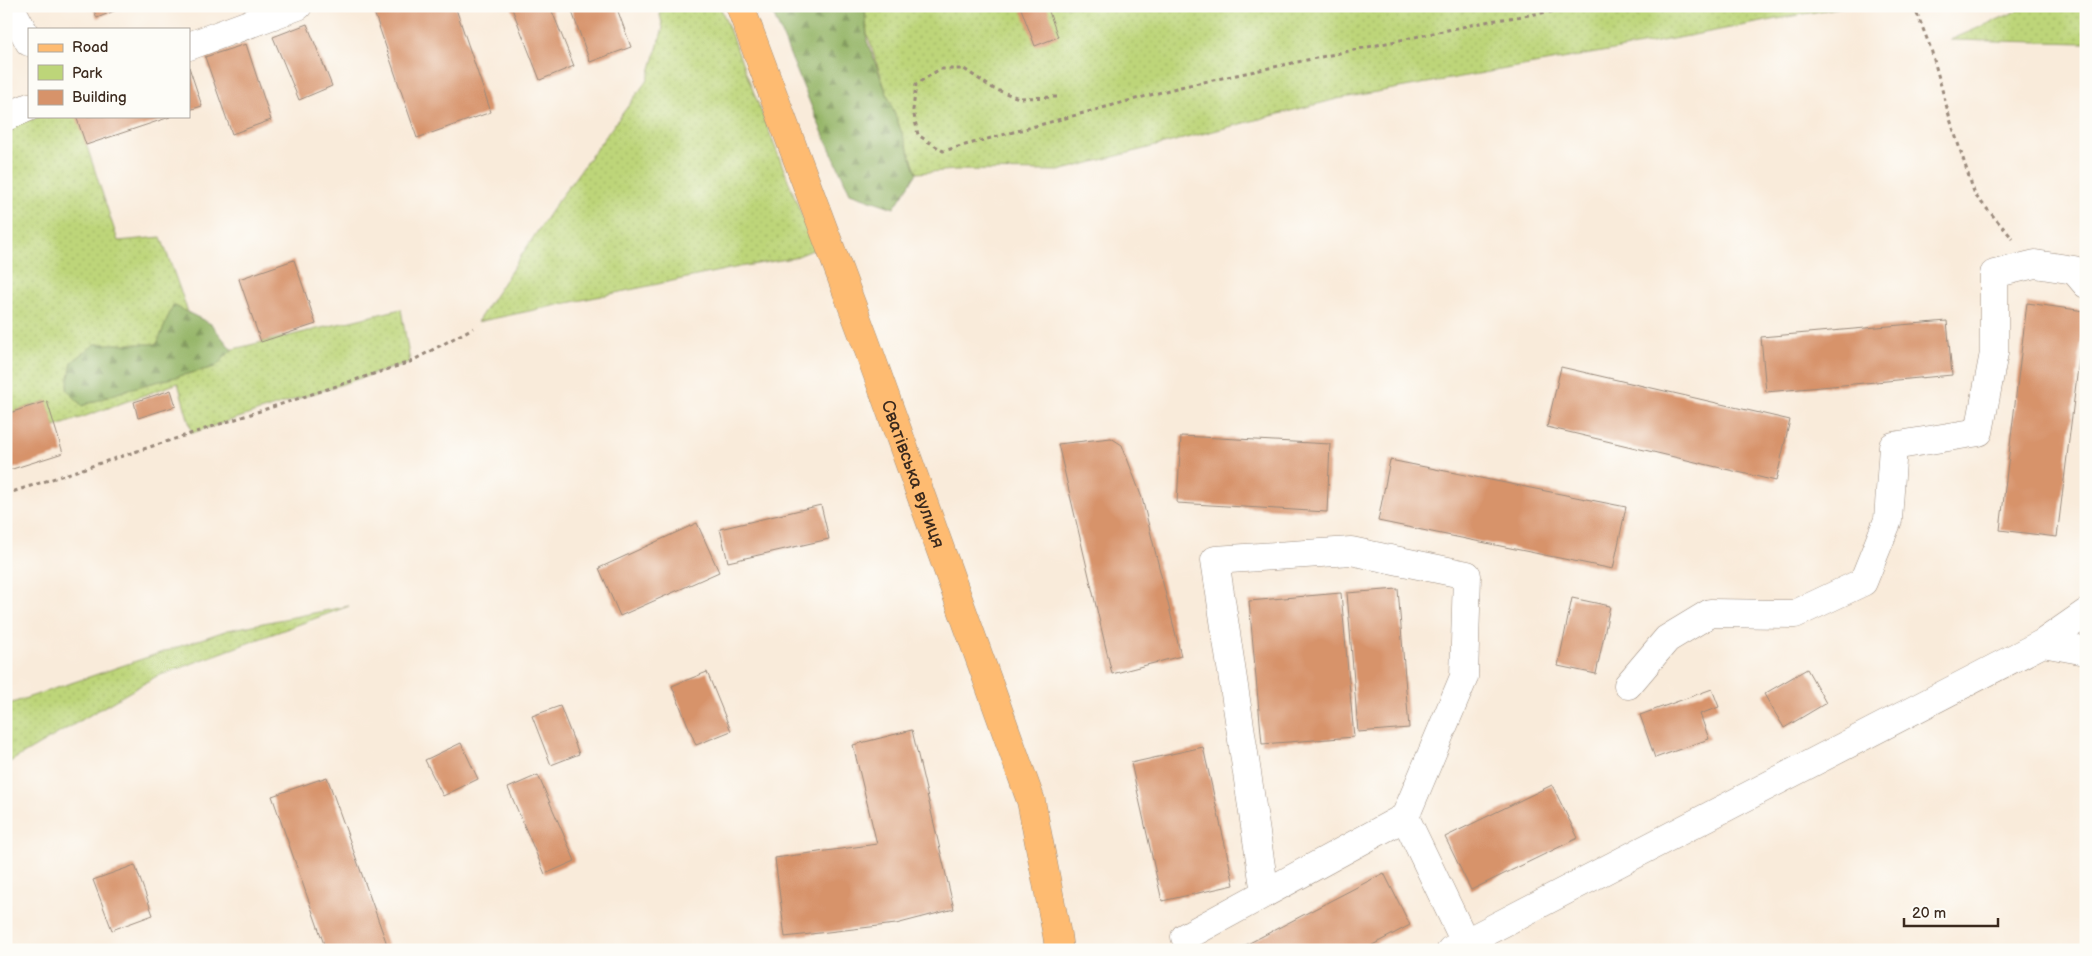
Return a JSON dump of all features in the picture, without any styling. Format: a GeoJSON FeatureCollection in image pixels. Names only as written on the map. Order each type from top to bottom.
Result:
{"type":"FeatureCollection","features":[{"type":"Feature","properties":{"kind":"main road","name":"Сватівська вулиця"},"geometry":{"type":"LineString","coordinates":[[740,6],[950,575],[1030,801],[1057,935],[1058,950]]}},
{"type":"Feature","properties":{"kind":"street"},"geometry":{"type":"LineString","coordinates":[[10,6],[28,40]]}},
{"type":"Feature","properties":{"kind":"street"},"geometry":{"type":"LineString","coordinates":[[190,46],[298,6]]}},
{"type":"Feature","properties":{"kind":"street"},"geometry":{"type":"LineString","coordinates":[[6,117],[28,107]]}},
{"type":"Feature","properties":{"kind":"street"},"geometry":{"type":"LineString","coordinates":[[1628,685],[1667,640],[1710,612],[1795,614],[1863,582],[1888,520],[1893,446],[1979,432],[1994,353],[1994,274],[2035,264],[2074,270],[2086,284]]}},
{"type":"Feature","properties":{"kind":"street"},"geometry":{"type":"LineString","coordinates":[[1185,936],[1266,893],[1405,817],[1464,677],[1467,575],[1351,551],[1215,560],[1266,893]]}},
{"type":"Feature","properties":{"kind":"street"},"geometry":{"type":"LineString","coordinates":[[1405,817],[1458,946],[2043,643],[2086,613]]}},
{"type":"Feature","properties":{"kind":"street"},"geometry":{"type":"LineString","coordinates":[[2043,643],[2086,651]]}},
{"type":"Feature","properties":{"kind":"path"},"geometry":{"type":"LineString","coordinates":[[1057,97],[1019,98],[994,89],[964,69],[940,69],[916,84],[913,110],[918,134],[944,151],[1180,87],[1490,22],[1588,6]]}},
{"type":"Feature","properties":{"kind":"path"},"geometry":{"type":"LineString","coordinates":[[1914,6],[1931,50],[1975,195],[2035,264]]}},
{"type":"Feature","properties":{"kind":"path"},"geometry":{"type":"LineString","coordinates":[[6,494],[410,362],[473,328]]}},
{"type":"Feature","properties":{"kind":"green space"},"geometry":{"type":"Polygon","coordinates":[[[658,6],[720,6],[815,249],[793,258],[739,267],[477,322],[557,202],[648,79],[663,28],[658,6]]]}},
{"type":"Feature","properties":{"kind":"green space"},"geometry":{"type":"Polygon","coordinates":[[[770,6],[865,6],[867,41],[917,173],[894,208],[850,193],[817,120],[770,6]]]}},
{"type":"Feature","properties":{"kind":"green space"},"geometry":{"type":"Polygon","coordinates":[[[865,6],[1846,6],[1641,45],[1337,99],[1059,171],[955,170],[917,173],[892,109],[867,34],[865,6]]]}},
{"type":"Feature","properties":{"kind":"green space"},"geometry":{"type":"Polygon","coordinates":[[[2029,6],[2086,6],[2086,43],[1950,40],[2029,6]]]}},
{"type":"Feature","properties":{"kind":"green space"},"geometry":{"type":"Polygon","coordinates":[[[6,117],[78,118],[118,241],[161,237],[204,356],[401,309],[410,362],[192,433],[178,383],[55,427],[46,401],[6,414],[6,117]]]}},
{"type":"Feature","properties":{"kind":"green space"},"geometry":{"type":"Polygon","coordinates":[[[173,305],[211,324],[232,350],[215,367],[129,389],[82,406],[67,389],[72,362],[95,344],[157,344],[173,305]]]}},
{"type":"Feature","properties":{"kind":"green space"},"geometry":{"type":"Polygon","coordinates":[[[349,606],[155,677],[6,764],[6,705],[228,630],[349,606]]]}},
{"type":"Feature","properties":{"kind":"building"},"geometry":{"type":"Polygon","coordinates":[[[92,6],[126,6],[97,18],[92,6]]]}},
{"type":"Feature","properties":{"kind":"building"},"geometry":{"type":"Polygon","coordinates":[[[372,6],[455,6],[491,112],[417,138],[372,6]]]}},
{"type":"Feature","properties":{"kind":"building"},"geometry":{"type":"Polygon","coordinates":[[[511,6],[550,6],[574,66],[540,80],[511,6]]]}},
{"type":"Feature","properties":{"kind":"building"},"geometry":{"type":"Polygon","coordinates":[[[570,6],[616,6],[631,47],[590,62],[570,6]]]}},
{"type":"Feature","properties":{"kind":"building"},"geometry":{"type":"Polygon","coordinates":[[[1020,6],[1047,6],[1058,37],[1035,46],[1020,6]]]}},
{"type":"Feature","properties":{"kind":"building"},"geometry":{"type":"Polygon","coordinates":[[[307,24],[332,86],[299,100],[273,37],[307,24]]]}},
{"type":"Feature","properties":{"kind":"building"},"geometry":{"type":"Polygon","coordinates":[[[246,44],[271,120],[232,134],[205,57],[246,44]]]}},
{"type":"Feature","properties":{"kind":"building"},"geometry":{"type":"Polygon","coordinates":[[[190,70],[202,106],[190,110],[190,70]]]}},
{"type":"Feature","properties":{"kind":"building"},"geometry":{"type":"Polygon","coordinates":[[[77,118],[167,118],[86,145],[77,118]]]}},
{"type":"Feature","properties":{"kind":"building"},"geometry":{"type":"Polygon","coordinates":[[[294,260],[316,324],[261,342],[239,279],[294,260]]]}},
{"type":"Feature","properties":{"kind":"building"},"geometry":{"type":"Polygon","coordinates":[[[2027,303],[2085,311],[2057,537],[2000,530],[2027,303]]]}},
{"type":"Feature","properties":{"kind":"building"},"geometry":{"type":"Polygon","coordinates":[[[1947,321],[1952,375],[1766,392],[1761,337],[1947,321]]]}},
{"type":"Feature","properties":{"kind":"building"},"geometry":{"type":"Polygon","coordinates":[[[1561,367],[1790,420],[1776,481],[1547,427],[1561,367]]]}},
{"type":"Feature","properties":{"kind":"building"},"geometry":{"type":"Polygon","coordinates":[[[171,390],[176,406],[138,418],[134,402],[171,390]]]}},
{"type":"Feature","properties":{"kind":"building"},"geometry":{"type":"Polygon","coordinates":[[[47,401],[63,453],[6,471],[6,414],[47,401]]]}},
{"type":"Feature","properties":{"kind":"building"},"geometry":{"type":"Polygon","coordinates":[[[1181,436],[1330,444],[1327,512],[1177,503],[1181,436]]]}},
{"type":"Feature","properties":{"kind":"building"},"geometry":{"type":"Polygon","coordinates":[[[1111,438],[1122,445],[1142,498],[1181,656],[1112,674],[1058,444],[1111,438]]]}},
{"type":"Feature","properties":{"kind":"building"},"geometry":{"type":"Polygon","coordinates":[[[1390,460],[1626,507],[1613,569],[1378,521],[1390,460]]]}},
{"type":"Feature","properties":{"kind":"building"},"geometry":{"type":"Polygon","coordinates":[[[821,505],[829,539],[728,562],[720,529],[821,505]]]}},
{"type":"Feature","properties":{"kind":"building"},"geometry":{"type":"Polygon","coordinates":[[[697,523],[719,572],[620,616],[599,568],[697,523]]]}},
{"type":"Feature","properties":{"kind":"building"},"geometry":{"type":"Polygon","coordinates":[[[1398,589],[1409,728],[1358,732],[1347,593],[1398,589]]]}},
{"type":"Feature","properties":{"kind":"building"},"geometry":{"type":"Polygon","coordinates":[[[1341,593],[1354,737],[1262,744],[1249,601],[1341,593]]]}},
{"type":"Feature","properties":{"kind":"building"},"geometry":{"type":"Polygon","coordinates":[[[1572,598],[1610,606],[1596,674],[1558,666],[1572,598]]]}},
{"type":"Feature","properties":{"kind":"building"},"geometry":{"type":"Polygon","coordinates":[[[1807,669],[1826,703],[1784,728],[1764,694],[1807,669]]]}},
{"type":"Feature","properties":{"kind":"building"},"geometry":{"type":"Polygon","coordinates":[[[707,672],[731,731],[696,745],[672,686],[707,672]]]}},
{"type":"Feature","properties":{"kind":"building"},"geometry":{"type":"Polygon","coordinates":[[[1712,689],[1719,707],[1700,714],[1709,739],[1655,758],[1640,715],[1712,689]]]}},
{"type":"Feature","properties":{"kind":"building"},"geometry":{"type":"Polygon","coordinates":[[[560,706],[579,754],[551,765],[532,716],[560,706]]]}},
{"type":"Feature","properties":{"kind":"building"},"geometry":{"type":"Polygon","coordinates":[[[912,730],[954,909],[896,924],[785,937],[775,858],[877,844],[853,745],[912,730]]]}},
{"type":"Feature","properties":{"kind":"building"},"geometry":{"type":"Polygon","coordinates":[[[461,743],[478,779],[443,796],[425,760],[461,743]]]}},
{"type":"Feature","properties":{"kind":"building"},"geometry":{"type":"Polygon","coordinates":[[[1203,747],[1234,885],[1162,901],[1131,763],[1203,747]]]}},
{"type":"Feature","properties":{"kind":"building"},"geometry":{"type":"Polygon","coordinates":[[[538,775],[575,861],[545,874],[508,788],[538,775]]]}},
{"type":"Feature","properties":{"kind":"building"},"geometry":{"type":"Polygon","coordinates":[[[327,777],[389,950],[326,950],[272,796],[327,777]]]}},
{"type":"Feature","properties":{"kind":"building"},"geometry":{"type":"Polygon","coordinates":[[[1552,785],[1578,838],[1471,890],[1445,837],[1552,785]]]}},
{"type":"Feature","properties":{"kind":"building"},"geometry":{"type":"Polygon","coordinates":[[[135,865],[153,915],[112,930],[93,880],[135,865]]]}},
{"type":"Feature","properties":{"kind":"building"},"geometry":{"type":"Polygon","coordinates":[[[1384,873],[1410,925],[1363,950],[1236,950],[1384,873]]]}}]}
